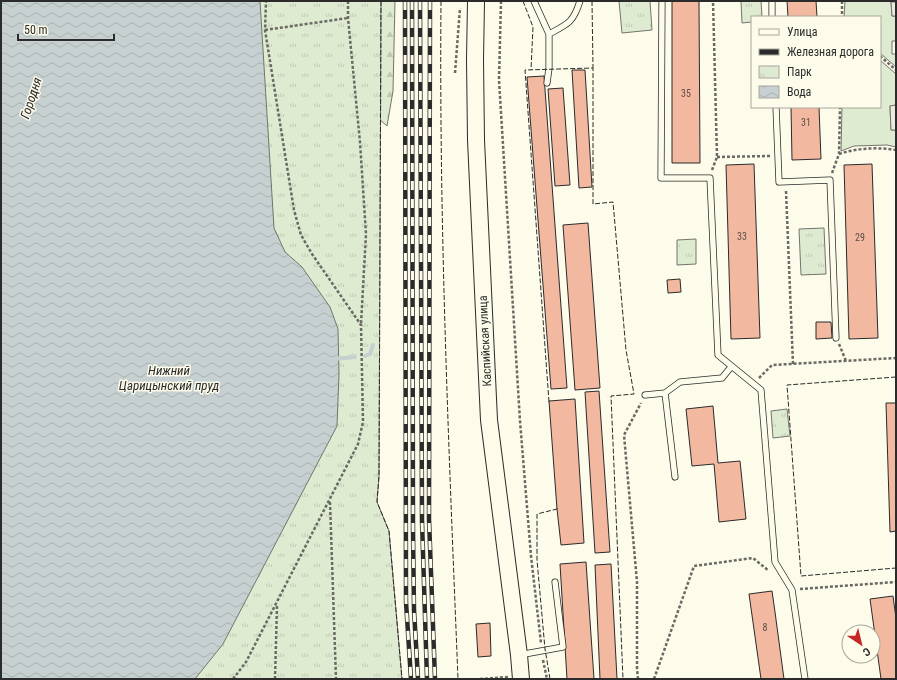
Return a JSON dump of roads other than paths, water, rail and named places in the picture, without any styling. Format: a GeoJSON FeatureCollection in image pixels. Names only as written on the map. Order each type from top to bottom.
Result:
{"type":"FeatureCollection","features":[{"type":"Feature","properties":{"kind":"main road","name":"Каспийская улица"},"geometry":{"type":"LineString","coordinates":[[469,1],[475,60],[476,140],[489,420],[521,677]]}},
{"type":"Feature","properties":{"kind":"lane"},"geometry":{"type":"LineString","coordinates":[[534,1],[549,34],[549,68],[547,82]]}},
{"type":"Feature","properties":{"kind":"lane"},"geometry":{"type":"LineString","coordinates":[[549,34],[568,24],[575,15],[580,1]]}},
{"type":"Feature","properties":{"kind":"lane"},"geometry":{"type":"LineString","coordinates":[[662,1],[661,178],[710,178],[718,354],[731,367],[762,390],[775,562],[792,590],[805,679]]}},
{"type":"Feature","properties":{"kind":"lane"},"geometry":{"type":"LineString","coordinates":[[772,1],[772,16]]}},
{"type":"Feature","properties":{"kind":"lane"},"geometry":{"type":"LineString","coordinates":[[776,108],[779,182],[830,180],[836,338]]}},
{"type":"Feature","properties":{"kind":"lane"},"geometry":{"type":"LineString","coordinates":[[645,395],[665,393],[680,382],[722,378],[731,367]]}},
{"type":"Feature","properties":{"kind":"lane"},"geometry":{"type":"LineString","coordinates":[[665,393],[675,477]]}},
{"type":"Feature","properties":{"kind":"lane"},"geometry":{"type":"LineString","coordinates":[[519,655],[563,647],[555,582]]}},
{"type":"Feature","properties":{"kind":"water","name":"Нижний Царицынский пруд"},"geometry":{"type":"Polygon","coordinates":[[[1,1],[260,1],[274,228],[285,252],[302,267],[330,307],[338,329],[339,374],[337,426],[223,644],[195,679],[1,679],[1,1]]]}},
{"type":"Feature","properties":{"kind":"waterway"},"geometry":{"type":"LineString","coordinates":[[365,356],[370,354],[373,345]]}},
{"type":"Feature","properties":{"kind":"waterway"},"geometry":{"type":"LineString","coordinates":[[333,359],[355,357]]}},
{"type":"Feature","properties":{"kind":"railway"},"geometry":{"type":"LineString","coordinates":[[405,1],[406,602],[411,679]]}},
{"type":"Feature","properties":{"kind":"railway"},"geometry":{"type":"LineString","coordinates":[[412,1],[413,529],[414,610],[418,679]]}},
{"type":"Feature","properties":{"kind":"railway"},"geometry":{"type":"LineString","coordinates":[[420,1],[422,521],[427,679]]}},
{"type":"Feature","properties":{"kind":"railway"},"geometry":{"type":"LineString","coordinates":[[430,1],[429,519],[435,679]]}},
{"type":"Feature","properties":{"kind":"water label","name":"Городня"},"geometry":{"type":"Point","coordinates":[31,98]}}]}
